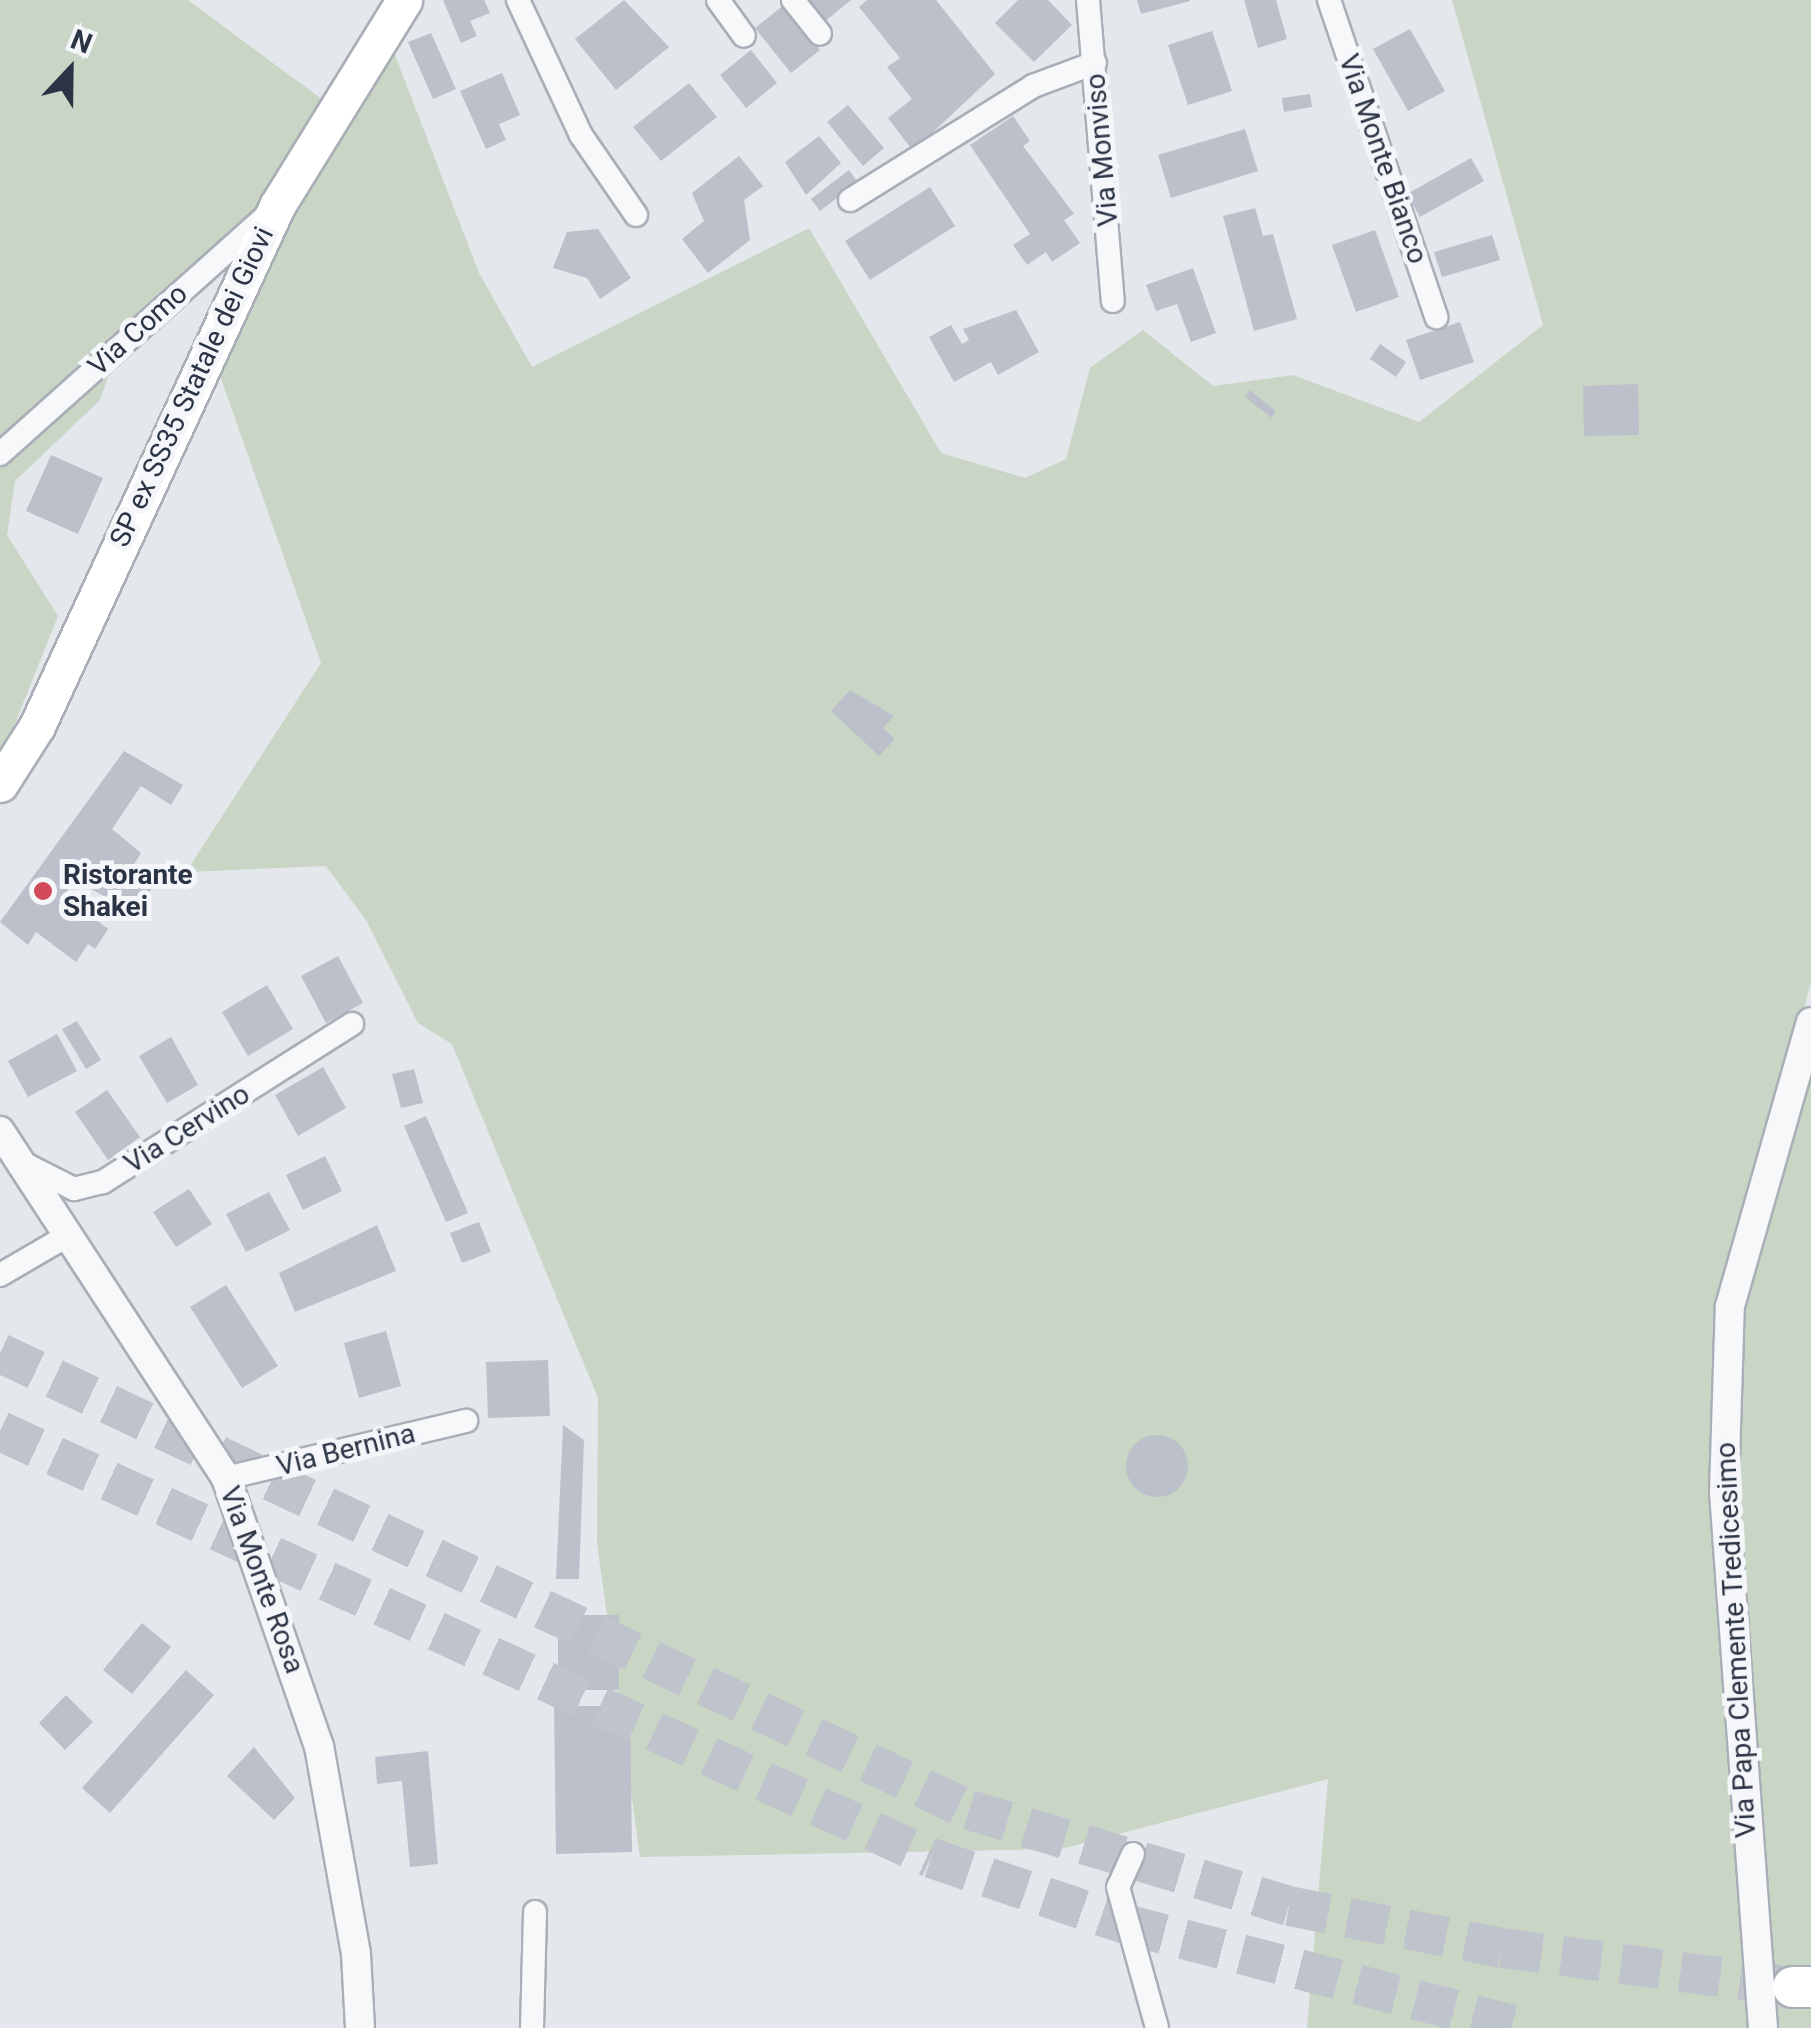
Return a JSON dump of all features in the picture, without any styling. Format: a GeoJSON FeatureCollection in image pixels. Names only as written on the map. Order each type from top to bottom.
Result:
{"type":"FeatureCollection","features":[{"type":"Feature","properties":{"kind":"main road","name":"SP ex SS35 Statale dei Giovi"},"geometry":{"type":"LineString","coordinates":[[0,784],[37,726],[276,206],[404,0]]}},
{"type":"Feature","properties":{"kind":"street"},"geometry":{"type":"LineString","coordinates":[[518,0],[581,135],[636,215]]}},
{"type":"Feature","properties":{"kind":"street"},"geometry":{"type":"LineString","coordinates":[[718,0],[744,36]]}},
{"type":"Feature","properties":{"kind":"street"},"geometry":{"type":"LineString","coordinates":[[793,0],[820,34]]}},
{"type":"Feature","properties":{"kind":"street","name":"Via Monviso"},"geometry":{"type":"LineString","coordinates":[[1088,0],[1113,301]]}},
{"type":"Feature","properties":{"kind":"street","name":"Via Monte Bianco"},"geometry":{"type":"LineString","coordinates":[[1329,0],[1436,318]]}},
{"type":"Feature","properties":{"kind":"street"},"geometry":{"type":"LineString","coordinates":[[850,200],[1033,86],[1095,63]]}},
{"type":"Feature","properties":{"kind":"street","name":"Via Como"},"geometry":{"type":"LineString","coordinates":[[0,454],[276,206]]}},
{"type":"Feature","properties":{"kind":"street","name":"Via Papa Clemente Tredicesimo"},"geometry":{"type":"LineString","coordinates":[[1763,2028],[1724,1492],[1730,1306],[1811,1022]]}},
{"type":"Feature","properties":{"kind":"street","name":"Via Cervino"},"geometry":{"type":"LineString","coordinates":[[15,1158],[74,1189],[103,1182],[352,1024]]}},
{"type":"Feature","properties":{"kind":"street","name":"Via Monte Rosa"},"geometry":{"type":"LineString","coordinates":[[0,1132],[64,1237],[226,1478],[319,1746],[356,1954],[360,2028]]}},
{"type":"Feature","properties":{"kind":"street"},"geometry":{"type":"LineString","coordinates":[[0,1274],[64,1237]]}},
{"type":"Feature","properties":{"kind":"street","name":"Via Bernina"},"geometry":{"type":"LineString","coordinates":[[226,1478],[466,1421]]}},
{"type":"Feature","properties":{"kind":"street"},"geometry":{"type":"LineString","coordinates":[[1134,1854],[1118,1887],[1157,2028]]}},
{"type":"Feature","properties":{"kind":"street"},"geometry":{"type":"LineString","coordinates":[[532,2028],[535,1912]]}},
{"type":"Feature","properties":{"kind":"green space"},"geometry":{"type":"Polygon","coordinates":[[[0,0],[188,0],[327,103],[390,42],[479,273],[532,367],[809,228],[941,453],[1025,478],[1066,459],[1090,368],[1143,330],[1213,386],[1293,375],[1419,422],[1543,325],[1452,0],[1811,0],[1811,982],[1793,1051],[1811,1058],[1811,2028],[1307,2028],[1328,1779],[1061,1849],[640,1857],[597,1543],[598,1398],[452,1044],[418,1023],[366,920],[326,866],[186,872],[321,663],[211,350],[275,210],[117,351],[100,400],[15,481],[7,535],[58,616],[0,761],[0,0]]]}},
{"type":"Feature","properties":{"kind":"building"},"geometry":{"type":"Polygon","coordinates":[[[443,0],[484,0],[490,13],[470,21],[477,36],[461,43],[443,0]]]}},
{"type":"Feature","properties":{"kind":"building"},"geometry":{"type":"Polygon","coordinates":[[[624,0],[669,47],[616,90],[575,39],[624,0]]]}},
{"type":"Feature","properties":{"kind":"building"},"geometry":{"type":"Polygon","coordinates":[[[804,0],[851,0],[823,23],[804,0]]]}},
{"type":"Feature","properties":{"kind":"building"},"geometry":{"type":"Polygon","coordinates":[[[867,0],[936,0],[995,74],[913,151],[888,118],[912,99],[887,67],[900,58],[859,7],[867,0]]]}},
{"type":"Feature","properties":{"kind":"building"},"geometry":{"type":"Polygon","coordinates":[[[1018,0],[1048,0],[1072,25],[1034,62],[995,23],[1018,0]]]}},
{"type":"Feature","properties":{"kind":"building"},"geometry":{"type":"Polygon","coordinates":[[[1137,0],[1190,0],[1190,1],[1141,14],[1137,0]]]}},
{"type":"Feature","properties":{"kind":"building"},"geometry":{"type":"Polygon","coordinates":[[[1244,0],[1276,0],[1287,39],[1258,48],[1244,0]]]}},
{"type":"Feature","properties":{"kind":"building"},"geometry":{"type":"Polygon","coordinates":[[[784,5],[820,50],[791,73],[755,28],[784,5]]]}},
{"type":"Feature","properties":{"kind":"building"},"geometry":{"type":"Polygon","coordinates":[[[1410,29],[1445,91],[1408,111],[1373,49],[1410,29]]]}},
{"type":"Feature","properties":{"kind":"building"},"geometry":{"type":"Polygon","coordinates":[[[1212,31],[1232,91],[1188,105],[1168,45],[1212,31]]]}},
{"type":"Feature","properties":{"kind":"building"},"geometry":{"type":"Polygon","coordinates":[[[431,33],[456,89],[433,99],[408,42],[431,33]]]}},
{"type":"Feature","properties":{"kind":"building"},"geometry":{"type":"Polygon","coordinates":[[[751,50],[777,83],[746,108],[720,75],[751,50]]]}},
{"type":"Feature","properties":{"kind":"building"},"geometry":{"type":"Polygon","coordinates":[[[502,73],[520,115],[499,124],[506,140],[486,149],[460,91],[502,73]]]}},
{"type":"Feature","properties":{"kind":"building"},"geometry":{"type":"Polygon","coordinates":[[[689,83],[717,117],[661,161],[633,127],[689,83]]]}},
{"type":"Feature","properties":{"kind":"building"},"geometry":{"type":"Polygon","coordinates":[[[1310,94],[1312,107],[1284,112],[1282,98],[1310,94]]]}},
{"type":"Feature","properties":{"kind":"building"},"geometry":{"type":"Polygon","coordinates":[[[848,105],[884,148],[863,166],[827,122],[848,105]]]}},
{"type":"Feature","properties":{"kind":"building"},"geometry":{"type":"Polygon","coordinates":[[[1013,116],[1030,141],[1023,146],[1074,214],[1064,220],[1080,243],[1052,262],[1046,252],[1027,265],[1013,245],[1030,234],[970,145],[1013,116]]]}},
{"type":"Feature","properties":{"kind":"building"},"geometry":{"type":"Polygon","coordinates":[[[1245,129],[1258,171],[1171,198],[1158,155],[1245,129]]]}},
{"type":"Feature","properties":{"kind":"building"},"geometry":{"type":"Polygon","coordinates":[[[819,136],[841,163],[806,195],[785,162],[819,136]]]}},
{"type":"Feature","properties":{"kind":"building"},"geometry":{"type":"Polygon","coordinates":[[[739,156],[763,186],[744,200],[750,240],[708,273],[682,239],[704,221],[692,193],[739,156]]]}},
{"type":"Feature","properties":{"kind":"building"},"geometry":{"type":"Polygon","coordinates":[[[1471,158],[1484,181],[1420,217],[1407,194],[1471,158]]]}},
{"type":"Feature","properties":{"kind":"building"},"geometry":{"type":"Polygon","coordinates":[[[849,170],[858,182],[820,211],[811,199],[849,170]]]}},
{"type":"Feature","properties":{"kind":"building"},"geometry":{"type":"Polygon","coordinates":[[[930,187],[955,226],[870,280],[845,241],[930,187]]]}},
{"type":"Feature","properties":{"kind":"building"},"geometry":{"type":"Polygon","coordinates":[[[1255,208],[1263,236],[1273,234],[1297,319],[1254,331],[1223,216],[1255,208]]]}},
{"type":"Feature","properties":{"kind":"building"},"geometry":{"type":"Polygon","coordinates":[[[598,229],[631,278],[600,299],[587,278],[553,268],[567,232],[598,229]]]}},
{"type":"Feature","properties":{"kind":"building"},"geometry":{"type":"Polygon","coordinates":[[[1375,230],[1399,297],[1356,312],[1332,245],[1375,230]]]}},
{"type":"Feature","properties":{"kind":"building"},"geometry":{"type":"Polygon","coordinates":[[[1492,235],[1500,260],[1442,277],[1434,252],[1492,235]]]}},
{"type":"Feature","properties":{"kind":"building"},"geometry":{"type":"Polygon","coordinates":[[[1193,268],[1216,333],[1191,342],[1177,304],[1156,311],[1146,285],[1193,268]]]}},
{"type":"Feature","properties":{"kind":"building"},"geometry":{"type":"Polygon","coordinates":[[[1016,310],[1039,352],[998,375],[991,362],[954,382],[929,337],[951,325],[962,344],[969,340],[963,329],[1016,310]]]}},
{"type":"Feature","properties":{"kind":"building"},"geometry":{"type":"Polygon","coordinates":[[[1460,322],[1474,362],[1420,380],[1406,340],[1460,322]]]}},
{"type":"Feature","properties":{"kind":"building"},"geometry":{"type":"Polygon","coordinates":[[[1380,344],[1406,362],[1396,377],[1370,359],[1380,344]]]}},
{"type":"Feature","properties":{"kind":"building"},"geometry":{"type":"Polygon","coordinates":[[[1638,384],[1639,435],[1584,436],[1583,386],[1638,384]]]}},
{"type":"Feature","properties":{"kind":"building"},"geometry":{"type":"Polygon","coordinates":[[[1250,390],[1276,411],[1272,418],[1245,397],[1250,390]]]}},
{"type":"Feature","properties":{"kind":"building"},"geometry":{"type":"Polygon","coordinates":[[[51,455],[103,478],[78,534],[26,511],[51,455]]]}},
{"type":"Feature","properties":{"kind":"building"},"geometry":{"type":"Polygon","coordinates":[[[850,690],[894,716],[883,728],[895,739],[879,756],[831,711],[850,690]]]}},
{"type":"Feature","properties":{"kind":"building"},"geometry":{"type":"Polygon","coordinates":[[[124,751],[183,785],[171,805],[141,786],[112,829],[141,853],[133,866],[156,882],[135,914],[74,879],[65,895],[108,929],[95,949],[88,944],[76,962],[36,932],[28,945],[0,922],[124,751]]]}},
{"type":"Feature","properties":{"kind":"building"},"geometry":{"type":"Polygon","coordinates":[[[338,956],[363,1003],[326,1023],[301,976],[338,956]]]}},
{"type":"Feature","properties":{"kind":"building"},"geometry":{"type":"Polygon","coordinates":[[[267,985],[293,1029],[248,1056],[222,1012],[267,985]]]}},
{"type":"Feature","properties":{"kind":"building"},"geometry":{"type":"Polygon","coordinates":[[[77,1021],[101,1060],[86,1069],[62,1029],[77,1021]]]}},
{"type":"Feature","properties":{"kind":"building"},"geometry":{"type":"Polygon","coordinates":[[[57,1034],[77,1071],[28,1097],[8,1061],[57,1034]]]}},
{"type":"Feature","properties":{"kind":"building"},"geometry":{"type":"Polygon","coordinates":[[[171,1037],[198,1085],[167,1103],[139,1056],[171,1037]]]}},
{"type":"Feature","properties":{"kind":"building"},"geometry":{"type":"Polygon","coordinates":[[[323,1067],[346,1108],[298,1136],[275,1095],[323,1067]]]}},
{"type":"Feature","properties":{"kind":"building"},"geometry":{"type":"Polygon","coordinates":[[[414,1069],[423,1103],[401,1108],[392,1074],[414,1069]]]}},
{"type":"Feature","properties":{"kind":"building"},"geometry":{"type":"Polygon","coordinates":[[[107,1090],[140,1137],[108,1160],[75,1112],[107,1090]]]}},
{"type":"Feature","properties":{"kind":"building"},"geometry":{"type":"Polygon","coordinates":[[[426,1116],[468,1213],[446,1222],[404,1126],[426,1116]]]}},
{"type":"Feature","properties":{"kind":"building"},"geometry":{"type":"Polygon","coordinates":[[[325,1156],[342,1191],[303,1210],[286,1175],[325,1156]]]}},
{"type":"Feature","properties":{"kind":"building"},"geometry":{"type":"Polygon","coordinates":[[[189,1189],[212,1224],[176,1247],[153,1212],[189,1189]]]}},
{"type":"Feature","properties":{"kind":"building"},"geometry":{"type":"Polygon","coordinates":[[[269,1192],[290,1230],[246,1252],[226,1214],[269,1192]]]}},
{"type":"Feature","properties":{"kind":"building"},"geometry":{"type":"Polygon","coordinates":[[[479,1222],[491,1252],[462,1263],[450,1233],[479,1222]]]}},
{"type":"Feature","properties":{"kind":"building"},"geometry":{"type":"Polygon","coordinates":[[[377,1225],[396,1271],[295,1312],[279,1273],[377,1225]]]}},
{"type":"Feature","properties":{"kind":"building"},"geometry":{"type":"Polygon","coordinates":[[[226,1285],[278,1366],[242,1388],[190,1307],[226,1285]]]}},
{"type":"Feature","properties":{"kind":"building"},"geometry":{"type":"Polygon","coordinates":[[[386,1331],[401,1386],[359,1398],[344,1343],[386,1331]]]}},
{"type":"Feature","properties":{"kind":"building"},"geometry":{"type":"Polygon","coordinates":[[[548,1360],[550,1416],[488,1418],[486,1362],[548,1360]]]}},
{"type":"Feature","properties":{"kind":"building"},"geometry":{"type":"Polygon","coordinates":[[[563,1425],[584,1440],[579,1579],[556,1579],[563,1425]]]}},
{"type":"Feature","properties":{"kind":"building"},"geometry":{"type":"Polygon","coordinates":[[[1157,1435],[1179,1444],[1188,1466],[1179,1488],[1157,1497],[1135,1488],[1126,1466],[1135,1444],[1157,1435]]]}},
{"type":"Feature","properties":{"kind":"building"},"geometry":{"type":"Polygon","coordinates":[[[558,1615],[619,1615],[619,1690],[558,1690],[558,1615]]]}},
{"type":"Feature","properties":{"kind":"building"},"geometry":{"type":"Polygon","coordinates":[[[142,1623],[171,1647],[132,1694],[103,1670],[142,1623]]]}},
{"type":"Feature","properties":{"kind":"building"},"geometry":{"type":"Polygon","coordinates":[[[186,1670],[214,1695],[110,1813],[82,1788],[186,1670]]]}},
{"type":"Feature","properties":{"kind":"building"},"geometry":{"type":"Polygon","coordinates":[[[66,1695],[93,1722],[65,1750],[39,1723],[66,1695]]]}},
{"type":"Feature","properties":{"kind":"building"},"geometry":{"type":"Polygon","coordinates":[[[554,1706],[630,1706],[632,1852],[556,1854],[554,1706]]]}},
{"type":"Feature","properties":{"kind":"building"},"geometry":{"type":"Polygon","coordinates":[[[254,1747],[295,1798],[274,1820],[227,1776],[254,1747]]]}},
{"type":"Feature","properties":{"kind":"building"},"geometry":{"type":"Polygon","coordinates":[[[428,1751],[438,1864],[410,1867],[402,1781],[377,1784],[375,1757],[428,1751]]]}},
{"type":"Feature","properties":{"kind":"tunnel"},"geometry":{"type":"LineString","coordinates":[[0,1353],[969,1810],[1289,1906],[1502,1948],[1793,1987]]}},
{"type":"Feature","properties":{"kind":"tunnel"},"geometry":{"type":"LineString","coordinates":[[0,1431],[931,1858],[1125,1924],[1524,2028]]}},
{"type":"Feature","properties":{"kind":"place","name":"Ristorante Shakei"},"geometry":{"type":"Point","coordinates":[43,891]}}]}
